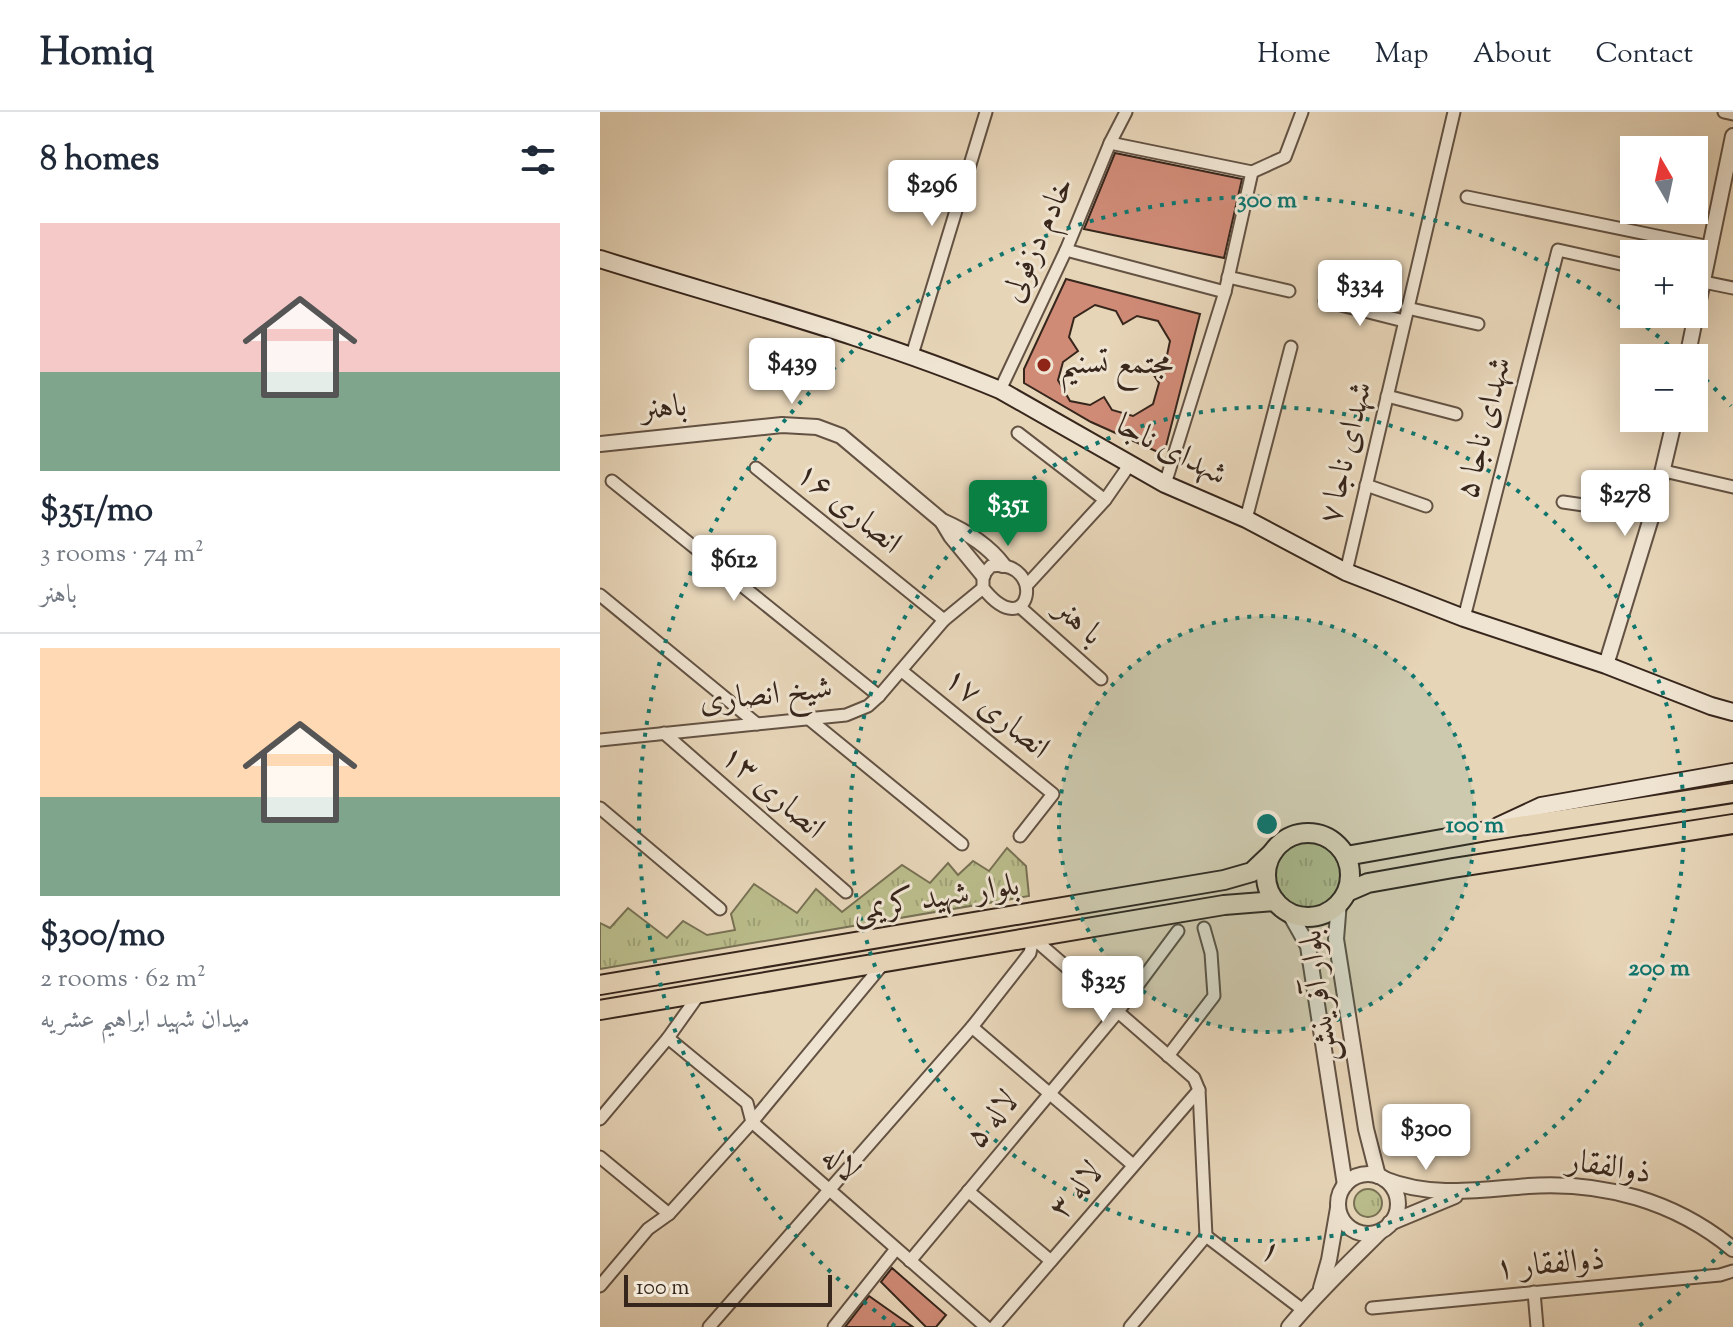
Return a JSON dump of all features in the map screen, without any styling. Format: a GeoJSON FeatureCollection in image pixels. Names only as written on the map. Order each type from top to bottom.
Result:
{"type":"FeatureCollection","features":[{"type":"Feature","properties":{"kind":"main road","name":"شهدای ناجا"},"geometry":{"type":"LineString","coordinates":[[600,259],[912,355],[1000,390],[1165,484],[1246,519],[1346,572],[1464,618],[1606,665],[1733,712]]}},
{"type":"Feature","properties":{"kind":"main road","name":"شهدای ناجا"},"geometry":{"type":"LineString","coordinates":[[1711,706],[1733,720]]}},
{"type":"Feature","properties":{"kind":"main road"},"geometry":{"type":"LineString","coordinates":[[1487,831],[1541,806],[1733,772]]}},
{"type":"Feature","properties":{"kind":"main road"},"geometry":{"type":"LineString","coordinates":[[1346,856],[1733,793]]}},
{"type":"Feature","properties":{"kind":"main road"},"geometry":{"type":"LineString","coordinates":[[1343,897],[1350,868],[1346,856],[1328,838],[1304,833],[1281,842],[1273,852],[1265,877],[1275,901],[1290,914],[1301,917],[1324,914],[1343,897],[1368,883],[1733,824]]}},
{"type":"Feature","properties":{"kind":"main road"},"geometry":{"type":"LineString","coordinates":[[1396,848],[1386,862],[1390,874],[1397,878]]}},
{"type":"Feature","properties":{"kind":"main road","name":"بلوار شهید کریمی"},"geometry":{"type":"LineString","coordinates":[[600,985],[1224,880],[1252,872],[1273,852]]}},
{"type":"Feature","properties":{"kind":"main road"},"geometry":{"type":"LineString","coordinates":[[1224,880],[1236,882],[1240,895],[1238,900],[1224,905]]}},
{"type":"Feature","properties":{"kind":"main road","name":"بلوار شهید کریمی"},"geometry":{"type":"LineString","coordinates":[[600,1010],[1224,905],[1275,901]]}},
{"type":"Feature","properties":{"kind":"street"},"geometry":{"type":"LineString","coordinates":[[912,355],[986,112]]}},
{"type":"Feature","properties":{"kind":"street","name":"خادم دزفولی"},"geometry":{"type":"LineString","coordinates":[[1000,390],[1126,112]]}},
{"type":"Feature","properties":{"kind":"street"},"geometry":{"type":"LineString","coordinates":[[1110,143],[1252,172],[1285,157],[1302,112]]}},
{"type":"Feature","properties":{"kind":"street","name":"شهدای ناجا ۷"},"geometry":{"type":"LineString","coordinates":[[1346,572],[1454,112]]}},
{"type":"Feature","properties":{"kind":"street"},"geometry":{"type":"LineString","coordinates":[[1724,112],[1733,114]]}},
{"type":"Feature","properties":{"kind":"street"},"geometry":{"type":"LineString","coordinates":[[1708,253],[1727,198],[1733,136]]}},
{"type":"Feature","properties":{"kind":"street"},"geometry":{"type":"LineString","coordinates":[[1165,484],[1225,292],[1252,172]]}},
{"type":"Feature","properties":{"kind":"street"},"geometry":{"type":"LineString","coordinates":[[1467,197],[1710,247]]}},
{"type":"Feature","properties":{"kind":"street"},"geometry":{"type":"LineString","coordinates":[[1066,250],[1225,292]]}},
{"type":"Feature","properties":{"kind":"street","name":"شهدای ناجا ۵"},"geometry":{"type":"LineString","coordinates":[[1464,618],[1558,250],[1620,264]]}},
{"type":"Feature","properties":{"kind":"street"},"geometry":{"type":"LineString","coordinates":[[1228,277],[1289,291]]}},
{"type":"Feature","properties":{"kind":"street"},"geometry":{"type":"LineString","coordinates":[[1708,283],[1733,288]]}},
{"type":"Feature","properties":{"kind":"street"},"geometry":{"type":"LineString","coordinates":[[1325,301],[1404,321]]}},
{"type":"Feature","properties":{"kind":"street"},"geometry":{"type":"LineString","coordinates":[[1407,308],[1478,324]]}},
{"type":"Feature","properties":{"kind":"street"},"geometry":{"type":"LineString","coordinates":[[1246,519],[1291,347]]}},
{"type":"Feature","properties":{"kind":"street"},"geometry":{"type":"LineString","coordinates":[[1387,396],[1456,414]]}},
{"type":"Feature","properties":{"kind":"street","name":"باهنر"},"geometry":{"type":"LineString","coordinates":[[600,444],[782,425],[817,427],[841,436],[942,521],[962,529],[1003,565]]}},
{"type":"Feature","properties":{"kind":"street"},"geometry":{"type":"LineString","coordinates":[[1606,665],[1652,515],[1672,432]]}},
{"type":"Feature","properties":{"kind":"street"},"geometry":{"type":"LineString","coordinates":[[1018,433],[1105,500]]}},
{"type":"Feature","properties":{"kind":"street"},"geometry":{"type":"LineString","coordinates":[[1027,585],[1105,500],[1130,464]]}},
{"type":"Feature","properties":{"kind":"street","name":"انصاری ۱۶"},"geometry":{"type":"LineString","coordinates":[[756,468],[944,620]]}},
{"type":"Feature","properties":{"kind":"street"},"geometry":{"type":"LineString","coordinates":[[1664,471],[1733,487]]}},
{"type":"Feature","properties":{"kind":"street"},"geometry":{"type":"LineString","coordinates":[[612,481],[879,696]]}},
{"type":"Feature","properties":{"kind":"street"},"geometry":{"type":"LineString","coordinates":[[1366,485],[1426,506]]}},
{"type":"Feature","properties":{"kind":"street"},"geometry":{"type":"LineString","coordinates":[[1563,502],[1652,515]]}},
{"type":"Feature","properties":{"kind":"street","name":"باهنر"},"geometry":{"type":"LineString","coordinates":[[942,521],[983,581]]}},
{"type":"Feature","properties":{"kind":"street"},"geometry":{"type":"LineString","coordinates":[[1003,565],[1019,574],[1027,585],[1028,595],[1020,607],[1014,609],[1001,605],[983,581],[991,566],[1003,565]]}},
{"type":"Feature","properties":{"kind":"street","name":"شیخ انصاری"},"geometry":{"type":"LineString","coordinates":[[605,740],[846,715],[868,706],[983,581]]}},
{"type":"Feature","properties":{"kind":"street"},"geometry":{"type":"LineString","coordinates":[[600,595],[757,724]]}},
{"type":"Feature","properties":{"kind":"street","name":"با هنر"},"geometry":{"type":"LineString","coordinates":[[1020,607],[1101,679]]}},
{"type":"Feature","properties":{"kind":"street","name":"انصاری ۱۷"},"geometry":{"type":"LineString","coordinates":[[902,671],[1053,794],[1020,836]]}},
{"type":"Feature","properties":{"kind":"street"},"geometry":{"type":"LineString","coordinates":[[809,719],[962,844]]}},
{"type":"Feature","properties":{"kind":"street"},"geometry":{"type":"LineString","coordinates":[[600,731],[605,740]]}},
{"type":"Feature","properties":{"kind":"street","name":"انصاری ۱۳"},"geometry":{"type":"LineString","coordinates":[[664,733],[846,892]]}},
{"type":"Feature","properties":{"kind":"street"},"geometry":{"type":"LineString","coordinates":[[600,808],[720,909]]}},
{"type":"Feature","properties":{"kind":"street","name":"بلوار آفرینش"},"geometry":{"type":"LineString","coordinates":[[1343,897],[1336,939],[1366,1129],[1381,1178]]}},
{"type":"Feature","properties":{"kind":"street","name":"بلوار آفرینش"},"geometry":{"type":"LineString","coordinates":[[1290,914],[1308,946],[1345,1185]]}},
{"type":"Feature","properties":{"kind":"street"},"geometry":{"type":"LineString","coordinates":[[1168,1056],[1214,996],[1211,953],[1204,928]]}},
{"type":"Feature","properties":{"kind":"street","name":"لاله ۵"},"geometry":{"type":"LineString","coordinates":[[910,1261],[1117,1013],[1178,931]]}},
{"type":"Feature","properties":{"kind":"street"},"geometry":{"type":"LineString","coordinates":[[1033,938],[1194,1078],[1199,1090],[1206,1236],[1130,1327]]}},
{"type":"Feature","properties":{"kind":"street"},"geometry":{"type":"LineString","coordinates":[[709,1327],[972,1027],[1030,953],[1033,938]]}},
{"type":"Feature","properties":{"kind":"street"},"geometry":{"type":"LineString","coordinates":[[600,1286],[648,1229],[669,1214],[752,1122],[883,964]]}},
{"type":"Feature","properties":{"kind":"street"},"geometry":{"type":"LineString","coordinates":[[600,1119],[701,993]]}},
{"type":"Feature","properties":{"kind":"street"},"geometry":{"type":"LineString","coordinates":[[972,1027],[1133,1165]]}},
{"type":"Feature","properties":{"kind":"street","name":"لاله"},"geometry":{"type":"LineString","coordinates":[[668,1038],[747,1103],[752,1122],[978,1325]]}},
{"type":"Feature","properties":{"kind":"street","name":"لاله ۳"},"geometry":{"type":"LineString","coordinates":[[994,1327],[1199,1090]]}},
{"type":"Feature","properties":{"kind":"street"},"geometry":{"type":"LineString","coordinates":[[600,1157],[669,1214]]}},
{"type":"Feature","properties":{"kind":"street"},"geometry":{"type":"LineString","coordinates":[[1321,1288],[1329,1260],[1340,1192],[1345,1185],[1360,1175],[1381,1178],[1415,1190],[1462,1193]]}},
{"type":"Feature","properties":{"kind":"street"},"geometry":{"type":"LineString","coordinates":[[1289,1327],[1321,1288],[1337,1277],[1395,1216],[1397,1200],[1390,1185],[1381,1178]]}},
{"type":"Feature","properties":{"kind":"street","name":"ذوالفقار"},"geometry":{"type":"LineString","coordinates":[[1462,1193],[1532,1186],[1579,1186],[1611,1191],[1645,1198],[1681,1214],[1732,1247]]}},
{"type":"Feature","properties":{"kind":"street"},"geometry":{"type":"LineString","coordinates":[[968,1191],[1051,1261]]}},
{"type":"Feature","properties":{"kind":"street"},"geometry":{"type":"LineString","coordinates":[[1338,1208],[1341,1217],[1354,1231],[1363,1233],[1386,1227],[1462,1193]]}},
{"type":"Feature","properties":{"kind":"street","name":"۱"},"geometry":{"type":"LineString","coordinates":[[1206,1236],[1303,1310]]}},
{"type":"Feature","properties":{"kind":"street"},"geometry":{"type":"LineString","coordinates":[[834,1327],[896,1249]]}},
{"type":"Feature","properties":{"kind":"street","name":"ذوالفقار ۱"},"geometry":{"type":"LineString","coordinates":[[1372,1308],[1720,1275],[1733,1271]]}},
{"type":"Feature","properties":{"kind":"street"},"geometry":{"type":"LineString","coordinates":[[1534,1292],[1537,1327]]}},
{"type":"Feature","properties":{"kind":"green space"},"geometry":{"type":"Polygon","coordinates":[[[1308,842],[1331,852],[1341,875],[1331,898],[1308,908],[1285,898],[1275,875],[1285,852],[1308,842]]]}},
{"type":"Feature","properties":{"kind":"green space"},"geometry":{"type":"Polygon","coordinates":[[[1007,848],[1026,866],[1029,896],[600,969],[600,923],[610,928],[628,908],[667,938],[683,921],[707,935],[735,930],[731,914],[754,884],[797,913],[816,889],[842,912],[902,865],[930,883],[948,863],[958,875],[973,861],[989,871],[1007,848]]]}},
{"type":"Feature","properties":{"kind":"green space"},"geometry":{"type":"Polygon","coordinates":[[[1368,1189],[1378,1193],[1382,1203],[1378,1213],[1368,1217],[1358,1213],[1354,1203],[1358,1193],[1368,1189]]]}},
{"type":"Feature","properties":{"kind":"building"},"geometry":{"type":"Polygon","coordinates":[[[1115,153],[1242,179],[1224,258],[1084,229],[1115,153]]]}},
{"type":"Feature","properties":{"kind":"building","name":"مجتمع تسنیم"},"geometry":{"type":"Polygon","coordinates":[[[1066,279],[1200,314],[1166,446],[1158,452],[1091,422],[1024,383],[1024,369],[1066,279]],[[1095,305],[1074,318],[1069,337],[1078,351],[1063,362],[1058,380],[1070,401],[1090,405],[1104,397],[1112,410],[1133,416],[1153,404],[1159,383],[1150,369],[1166,360],[1170,341],[1158,321],[1137,316],[1123,324],[1116,311],[1095,305]]]}},
{"type":"Feature","properties":{"kind":"building"},"geometry":{"type":"Polygon","coordinates":[[[892,1268],[946,1315],[936,1327],[926,1327],[881,1282],[892,1268]]]}},
{"type":"Feature","properties":{"kind":"building"},"geometry":{"type":"Polygon","coordinates":[[[869,1296],[913,1327],[845,1327],[869,1296]]]}},
{"type":"Feature","properties":{"kind":"place","name":"مجتمع تسنیم"},"geometry":{"type":"Point","coordinates":[1044,365]}}]}
